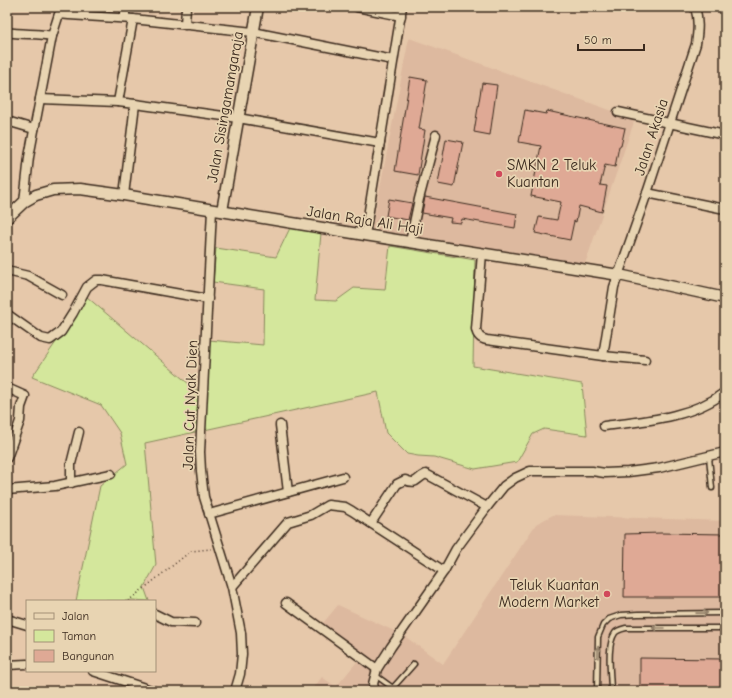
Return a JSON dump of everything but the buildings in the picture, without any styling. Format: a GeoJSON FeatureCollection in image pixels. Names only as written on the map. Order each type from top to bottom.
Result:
{"type":"FeatureCollection","features":[{"type":"Feature","properties":{"kind":"street"},"geometry":{"type":"LineString","coordinates":[[124,18],[125,7]]}},
{"type":"Feature","properties":{"kind":"street"},"geometry":{"type":"LineString","coordinates":[[185,25],[186,7]]}},
{"type":"Feature","properties":{"kind":"street","name":"Jalan Sisingamangaraja"},"geometry":{"type":"LineString","coordinates":[[217,211],[238,118],[258,7]]}},
{"type":"Feature","properties":{"kind":"street"},"geometry":{"type":"LineString","coordinates":[[357,7],[401,16]]}},
{"type":"Feature","properties":{"kind":"street"},"geometry":{"type":"LineString","coordinates":[[365,235],[402,7]]}},
{"type":"Feature","properties":{"kind":"street","name":"Jalan Akasia"},"geometry":{"type":"LineString","coordinates":[[603,356],[614,286],[647,193],[696,44],[698,19],[694,7]]}},
{"type":"Feature","properties":{"kind":"street"},"geometry":{"type":"LineString","coordinates":[[24,202],[34,129],[52,36],[60,10],[69,15],[124,18],[253,32],[393,60]]}},
{"type":"Feature","properties":{"kind":"street"},"geometry":{"type":"LineString","coordinates":[[118,102],[133,19]]}},
{"type":"Feature","properties":{"kind":"street"},"geometry":{"type":"LineString","coordinates":[[7,32],[52,36]]}},
{"type":"Feature","properties":{"kind":"street"},"geometry":{"type":"LineString","coordinates":[[40,99],[135,104],[238,118],[380,143]]}},
{"type":"Feature","properties":{"kind":"street"},"geometry":{"type":"LineString","coordinates":[[124,195],[135,104]]}},
{"type":"Feature","properties":{"kind":"street"},"geometry":{"type":"LineString","coordinates":[[618,112],[725,135]]}},
{"type":"Feature","properties":{"kind":"street"},"geometry":{"type":"LineString","coordinates":[[7,121],[34,129]]}},
{"type":"Feature","properties":{"kind":"street"},"geometry":{"type":"LineString","coordinates":[[410,242],[436,135]]}},
{"type":"Feature","properties":{"kind":"street","name":"Jalan Raja Ali Haji"},"geometry":{"type":"LineString","coordinates":[[8,215],[24,202],[36,196],[53,190],[80,189],[619,275],[725,298]]}},
{"type":"Feature","properties":{"kind":"street"},"geometry":{"type":"LineString","coordinates":[[647,193],[725,208]]}},
{"type":"Feature","properties":{"kind":"street","name":"Jalan Cut Nyak Dien"},"geometry":{"type":"LineString","coordinates":[[217,211],[208,299],[200,452],[201,472],[209,514],[221,548],[232,587],[241,633],[242,654],[240,674],[235,691]]}},
{"type":"Feature","properties":{"kind":"street"},"geometry":{"type":"LineString","coordinates":[[482,253],[476,329],[478,336],[481,338],[495,342],[645,360]]}},
{"type":"Feature","properties":{"kind":"street"},"geometry":{"type":"LineString","coordinates":[[7,271],[28,276],[62,295]]}},
{"type":"Feature","properties":{"kind":"street"},"geometry":{"type":"LineString","coordinates":[[7,314],[41,338],[50,340],[61,332],[73,314],[87,287],[96,280],[208,299]]}},
{"type":"Feature","properties":{"kind":"street"},"geometry":{"type":"LineString","coordinates":[[7,388],[25,396],[21,407],[20,421],[7,458]]}},
{"type":"Feature","properties":{"kind":"street"},"geometry":{"type":"LineString","coordinates":[[604,426],[651,421],[678,414],[714,401],[725,392]]}},
{"type":"Feature","properties":{"kind":"street"},"geometry":{"type":"LineString","coordinates":[[280,425],[288,492]]}},
{"type":"Feature","properties":{"kind":"street"},"geometry":{"type":"LineString","coordinates":[[71,483],[71,464],[79,432]]}},
{"type":"Feature","properties":{"kind":"street"},"geometry":{"type":"LineString","coordinates":[[375,691],[373,684],[376,672],[444,571],[456,549],[504,486],[522,474],[530,471],[592,471],[606,473],[628,472],[659,468],[725,452]]}},
{"type":"Feature","properties":{"kind":"street"},"geometry":{"type":"LineString","coordinates":[[7,490],[55,486],[110,474]]}},
{"type":"Feature","properties":{"kind":"street"},"geometry":{"type":"LineString","coordinates":[[371,523],[398,484],[402,481],[415,482],[426,474],[487,507]]}},
{"type":"Feature","properties":{"kind":"street"},"geometry":{"type":"LineString","coordinates":[[209,514],[343,477]]}},
{"type":"Feature","properties":{"kind":"street"},"geometry":{"type":"LineString","coordinates":[[232,587],[284,526],[291,520],[311,515],[328,505],[335,505],[348,509],[444,571]]}},
{"type":"Feature","properties":{"kind":"street"},"geometry":{"type":"LineString","coordinates":[[286,602],[376,672]]}},
{"type":"Feature","properties":{"kind":"street"},"geometry":{"type":"LineString","coordinates":[[156,614],[171,622],[195,624]]}},
{"type":"Feature","properties":{"kind":"street"},"geometry":{"type":"LineString","coordinates":[[7,620],[26,625]]}},
{"type":"Feature","properties":{"kind":"street"},"geometry":{"type":"LineString","coordinates":[[7,665],[26,664]]}},
{"type":"Feature","properties":{"kind":"street"},"geometry":{"type":"LineString","coordinates":[[96,672],[154,691]]}},
{"type":"Feature","properties":{"kind":"lane"},"geometry":{"type":"LineString","coordinates":[[709,457],[712,488]]}},
{"type":"Feature","properties":{"kind":"lane"},"geometry":{"type":"LineString","coordinates":[[597,691],[598,637],[603,625],[609,619],[621,615],[638,614],[725,613]]}},
{"type":"Feature","properties":{"kind":"lane"},"geometry":{"type":"LineString","coordinates":[[611,691],[610,647],[617,631],[626,628],[725,628]]}},
{"type":"Feature","properties":{"kind":"lane"},"geometry":{"type":"LineString","coordinates":[[376,672],[392,689],[414,664]]}},
{"type":"Feature","properties":{"kind":"path"},"geometry":{"type":"LineString","coordinates":[[129,600],[191,551],[221,548]]}},
{"type":"Feature","properties":{"kind":"shaded area","name":"SMKN 2 Teluk Kuantan"},"geometry":{"type":"Polygon","coordinates":[[[409,38],[635,119],[585,264],[372,229],[409,38]]]}},
{"type":"Feature","properties":{"kind":"shaded area","name":"Teluk Kuantan Modern Market"},"geometry":{"type":"Polygon","coordinates":[[[553,515],[725,521],[725,691],[311,691],[322,677],[336,687],[360,658],[319,628],[338,605],[403,635],[443,664],[536,524],[553,515]]]}},
{"type":"Feature","properties":{"kind":"green space"},"geometry":{"type":"Polygon","coordinates":[[[290,228],[321,233],[315,300],[336,301],[354,288],[385,290],[390,246],[475,260],[473,366],[582,384],[587,435],[544,429],[533,434],[517,462],[475,469],[434,457],[407,454],[386,433],[378,392],[145,443],[156,565],[144,587],[149,600],[76,600],[100,486],[127,464],[120,433],[101,405],[32,377],[87,297],[196,390],[206,390],[209,340],[263,345],[264,289],[213,282],[216,248],[276,257],[290,228]]]}},
{"type":"Feature","properties":{"kind":"place","name":"SMKN 2 Teluk Kuantan"},"geometry":{"type":"Point","coordinates":[499,174]}},
{"type":"Feature","properties":{"kind":"place","name":"Teluk Kuantan Modern Market"},"geometry":{"type":"Point","coordinates":[607,594]}}]}
